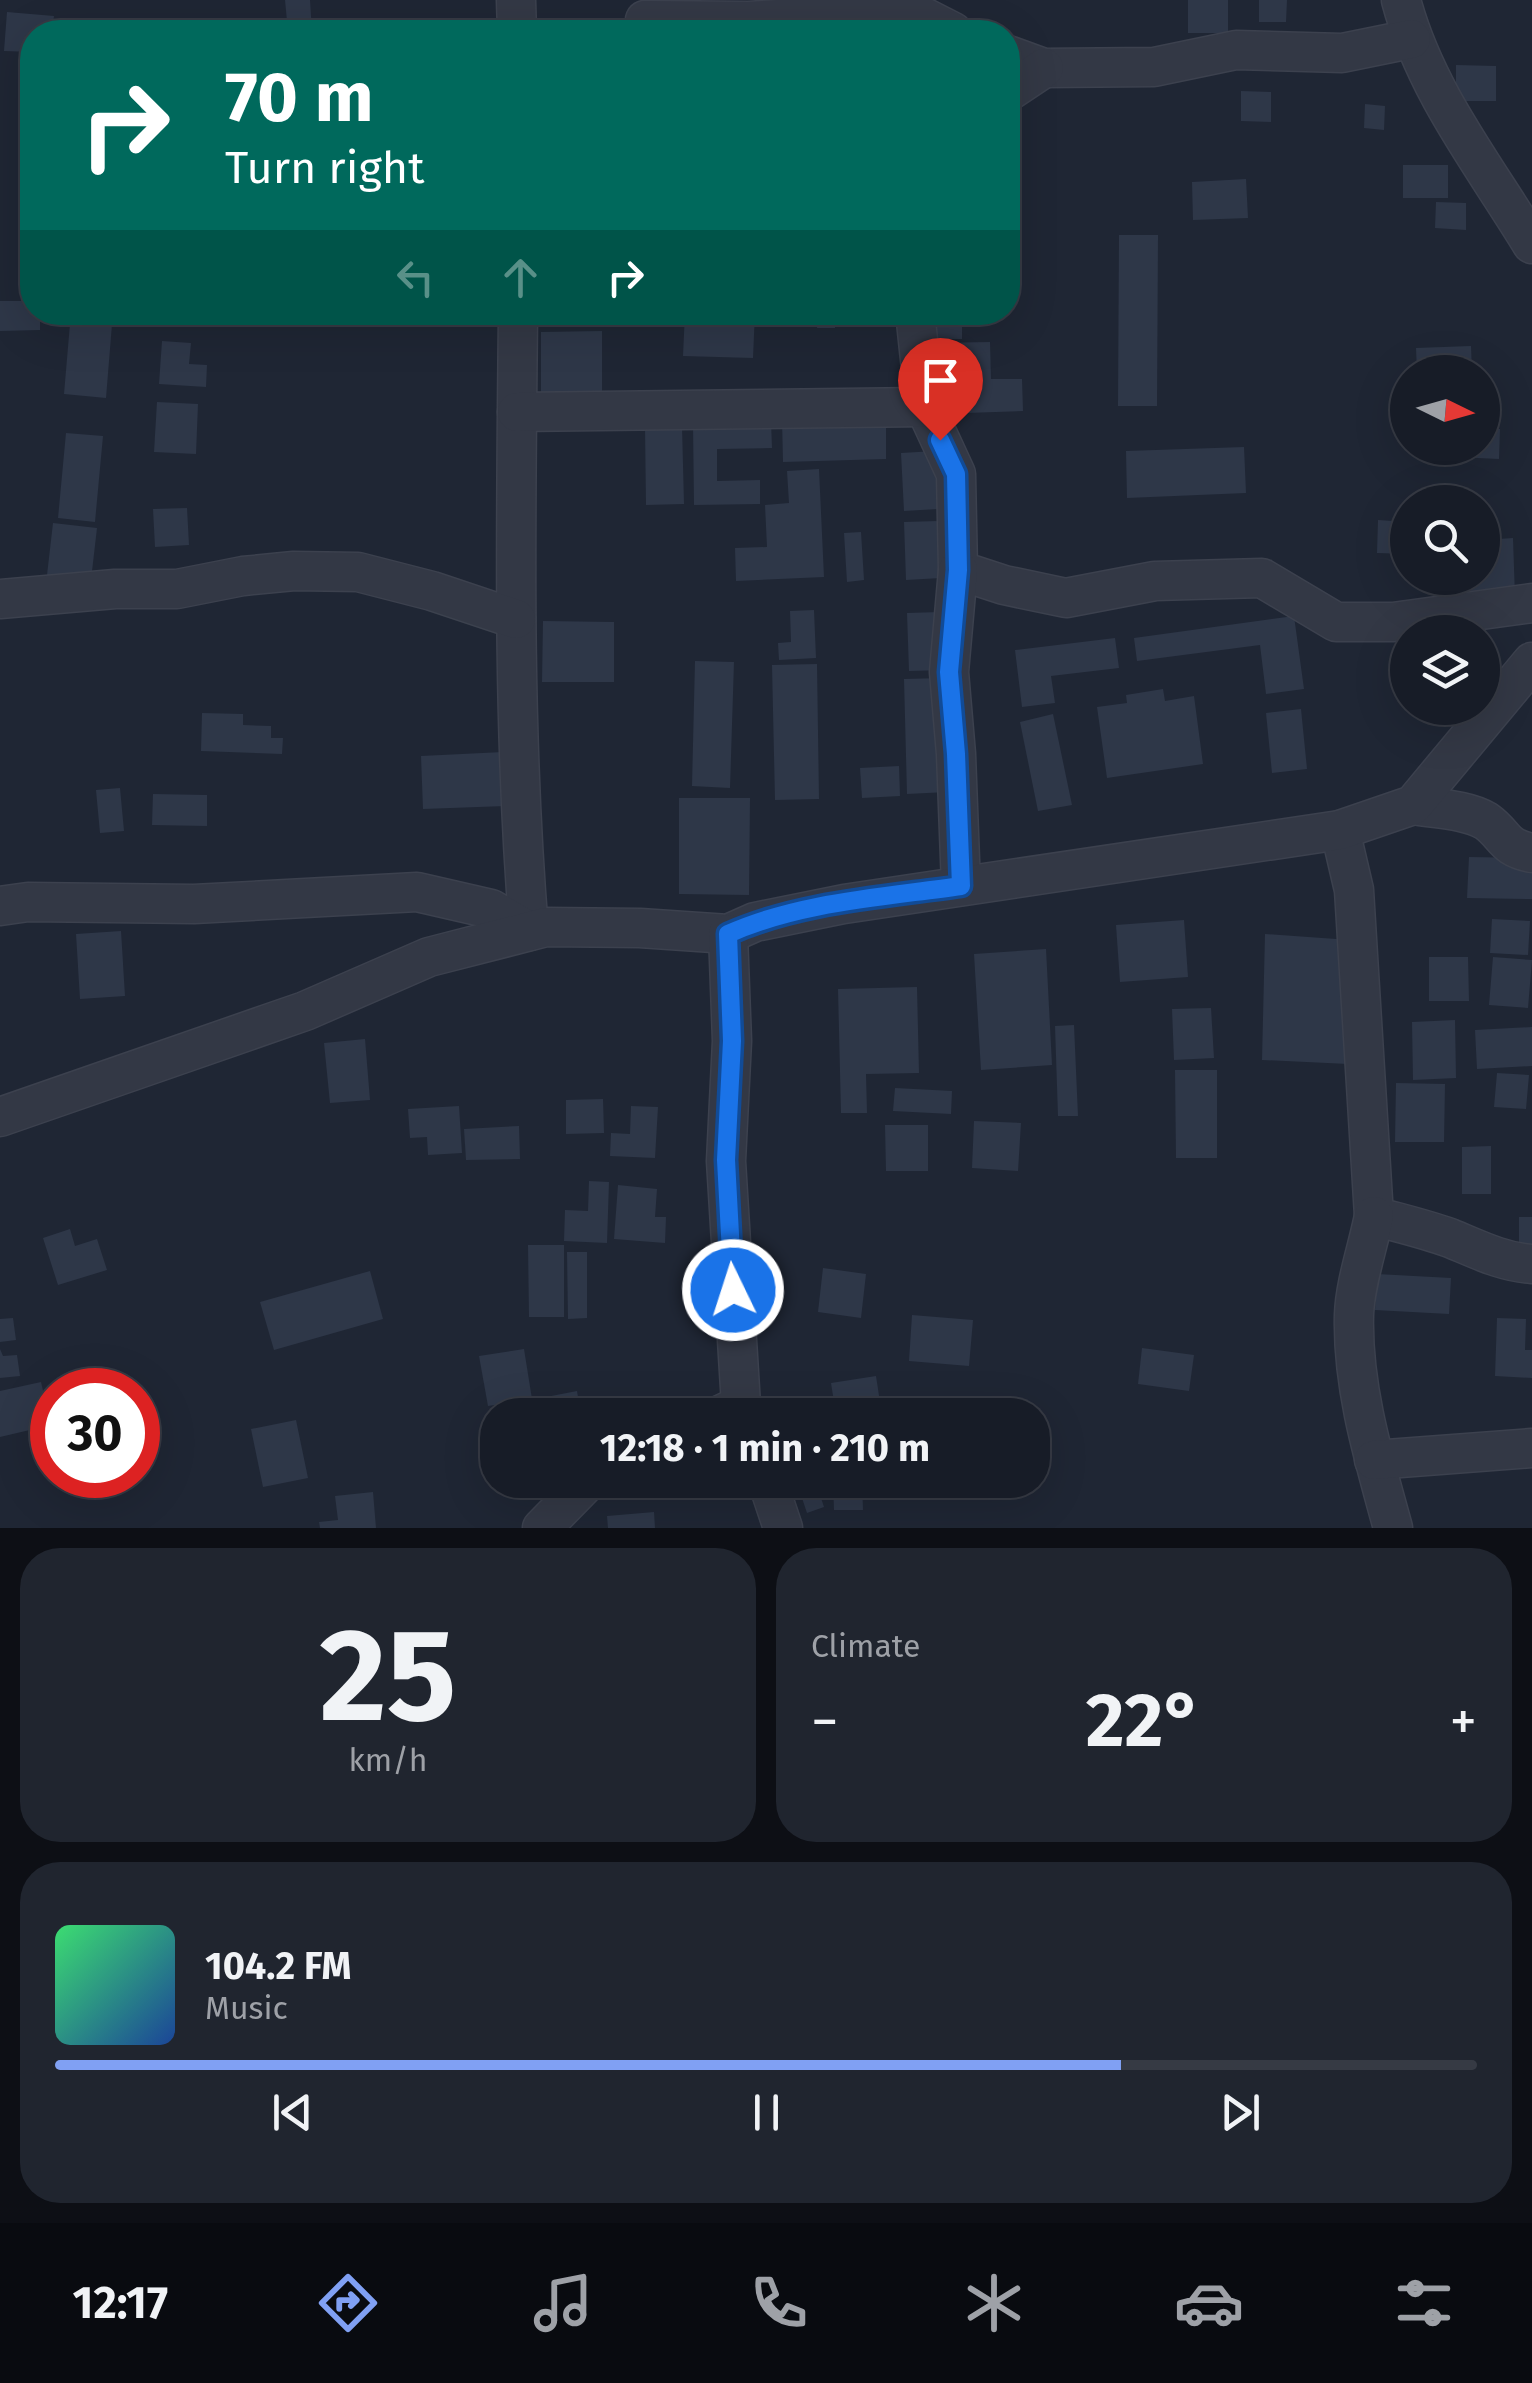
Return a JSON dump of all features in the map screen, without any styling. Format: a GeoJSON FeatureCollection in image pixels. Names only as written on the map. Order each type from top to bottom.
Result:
{"type":"FeatureCollection","features":[{"type":"Feature","properties":{"kind":"street"},"geometry":{"type":"LineString","coordinates":[[1401,0],[1411,38],[1455,126],[1532,244]]}},
{"type":"Feature","properties":{"kind":"street"},"geometry":{"type":"LineString","coordinates":[[772,20],[911,14]]}},
{"type":"Feature","properties":{"kind":"street"},"geometry":{"type":"LineString","coordinates":[[1020,59],[1044,68],[1154,67],[1236,50],[1342,54],[1411,38]]}},
{"type":"Feature","properties":{"kind":"street"},"geometry":{"type":"LineString","coordinates":[[1020,84],[1044,68]]}},
{"type":"Feature","properties":{"kind":"street"},"geometry":{"type":"LineString","coordinates":[[518,325],[516,619],[520,826],[529,931]]}},
{"type":"Feature","properties":{"kind":"street"},"geometry":{"type":"LineString","coordinates":[[917,325],[925,407],[956,474],[958,570],[949,672],[961,886]]}},
{"type":"Feature","properties":{"kind":"street"},"geometry":{"type":"LineString","coordinates":[[517,412],[925,407]]}},
{"type":"Feature","properties":{"kind":"street"},"geometry":{"type":"LineString","coordinates":[[0,600],[115,588],[177,589],[294,570],[358,572],[516,619]]}},
{"type":"Feature","properties":{"kind":"street"},"geometry":{"type":"LineString","coordinates":[[958,570],[1066,598],[1154,581],[1262,578],[1336,622],[1393,622],[1532,603]]}},
{"type":"Feature","properties":{"kind":"street"},"geometry":{"type":"LineString","coordinates":[[1413,805],[1532,662]]}},
{"type":"Feature","properties":{"kind":"street"},"geometry":{"type":"LineString","coordinates":[[0,1118],[305,1010],[429,957],[546,927],[728,934],[773,918],[961,886],[1340,830],[1413,805],[1464,813],[1486,822],[1504,842],[1532,853]]}},
{"type":"Feature","properties":{"kind":"street"},"geometry":{"type":"LineString","coordinates":[[1340,830],[1356,907],[1374,1216],[1354,1312],[1359,1384],[1393,1528]]}},
{"type":"Feature","properties":{"kind":"street"},"geometry":{"type":"LineString","coordinates":[[0,906],[28,902],[194,904],[417,892],[491,909],[529,931]]}},
{"type":"Feature","properties":{"kind":"street"},"geometry":{"type":"LineString","coordinates":[[728,934],[732,1041],[726,1160],[735,1398]]}},
{"type":"Feature","properties":{"kind":"street"},"geometry":{"type":"LineString","coordinates":[[1374,1216],[1480,1252],[1532,1264]]}},
{"type":"Feature","properties":{"kind":"street"},"geometry":{"type":"LineString","coordinates":[[1374,1460],[1532,1448]]}},
{"type":"Feature","properties":{"kind":"street"},"geometry":{"type":"LineString","coordinates":[[542,1528],[571,1498]]}},
{"type":"Feature","properties":{"kind":"street"},"geometry":{"type":"LineString","coordinates":[[772,1498],[783,1528]]}},
{"type":"Feature","properties":{"kind":"building"},"geometry":{"type":"Polygon","coordinates":[[[285,0],[310,0],[311,20],[287,20],[285,0]]]}},
{"type":"Feature","properties":{"kind":"building"},"geometry":{"type":"Polygon","coordinates":[[[1188,0],[1228,0],[1228,33],[1188,33],[1188,0]]]}},
{"type":"Feature","properties":{"kind":"building"},"geometry":{"type":"Polygon","coordinates":[[[1259,0],[1287,0],[1286,22],[1259,22],[1259,0]]]}},
{"type":"Feature","properties":{"kind":"building"},"geometry":{"type":"Polygon","coordinates":[[[7,12],[54,16],[54,20],[20,20],[20,52],[4,51],[7,12]]]}},
{"type":"Feature","properties":{"kind":"building"},"geometry":{"type":"Polygon","coordinates":[[[1456,65],[1496,66],[1496,101],[1456,101],[1456,65]]]}},
{"type":"Feature","properties":{"kind":"building"},"geometry":{"type":"Polygon","coordinates":[[[1241,91],[1271,92],[1271,122],[1241,121],[1241,91]]]}},
{"type":"Feature","properties":{"kind":"building"},"geometry":{"type":"Polygon","coordinates":[[[1365,104],[1385,106],[1384,130],[1364,128],[1365,104]]]}},
{"type":"Feature","properties":{"kind":"building"},"geometry":{"type":"Polygon","coordinates":[[[1403,165],[1448,165],[1448,198],[1403,198],[1403,165]]]}},
{"type":"Feature","properties":{"kind":"building"},"geometry":{"type":"Polygon","coordinates":[[[1246,179],[1248,218],[1193,220],[1192,182],[1246,179]]]}},
{"type":"Feature","properties":{"kind":"building"},"geometry":{"type":"Polygon","coordinates":[[[1436,202],[1466,203],[1466,230],[1435,228],[1436,202]]]}},
{"type":"Feature","properties":{"kind":"building"},"geometry":{"type":"Polygon","coordinates":[[[1119,235],[1158,235],[1157,406],[1118,406],[1119,235]]]}},
{"type":"Feature","properties":{"kind":"building"},"geometry":{"type":"Polygon","coordinates":[[[0,301],[20,301],[20,325],[40,325],[40,330],[0,331],[0,301]]]}},
{"type":"Feature","properties":{"kind":"building"},"geometry":{"type":"Polygon","coordinates":[[[70,325],[112,325],[106,398],[64,394],[70,325]]]}},
{"type":"Feature","properties":{"kind":"building"},"geometry":{"type":"Polygon","coordinates":[[[684,325],[754,325],[753,358],[683,356],[684,325]]]}},
{"type":"Feature","properties":{"kind":"building"},"geometry":{"type":"Polygon","coordinates":[[[923,325],[962,325],[962,339],[923,339],[923,325]]]}},
{"type":"Feature","properties":{"kind":"building"},"geometry":{"type":"Polygon","coordinates":[[[602,331],[602,393],[541,394],[541,332],[602,331]]]}},
{"type":"Feature","properties":{"kind":"building"},"geometry":{"type":"Polygon","coordinates":[[[162,341],[191,343],[189,364],[207,365],[206,387],[159,384],[162,341]]]}},
{"type":"Feature","properties":{"kind":"building"},"geometry":{"type":"Polygon","coordinates":[[[990,342],[991,379],[1022,379],[1023,411],[936,414],[933,343],[990,342]]]}},
{"type":"Feature","properties":{"kind":"building"},"geometry":{"type":"Polygon","coordinates":[[[1471,346],[1471,355],[1416,355],[1416,348],[1471,346]]]}},
{"type":"Feature","properties":{"kind":"building"},"geometry":{"type":"Polygon","coordinates":[[[157,402],[198,404],[196,454],[154,452],[157,402]]]}},
{"type":"Feature","properties":{"kind":"building"},"geometry":{"type":"Polygon","coordinates":[[[886,417],[886,459],[783,462],[782,419],[886,417]]]}},
{"type":"Feature","properties":{"kind":"building"},"geometry":{"type":"Polygon","coordinates":[[[771,421],[772,448],[717,449],[717,481],[760,480],[760,504],[694,505],[693,423],[771,421]]]}},
{"type":"Feature","properties":{"kind":"building"},"geometry":{"type":"Polygon","coordinates":[[[682,426],[684,504],[646,505],[645,427],[682,426]]]}},
{"type":"Feature","properties":{"kind":"building"},"geometry":{"type":"Polygon","coordinates":[[[66,433],[103,436],[95,522],[58,518],[66,433]]]}},
{"type":"Feature","properties":{"kind":"building"},"geometry":{"type":"Polygon","coordinates":[[[1244,447],[1246,493],[1127,498],[1126,451],[1244,447]]]}},
{"type":"Feature","properties":{"kind":"building"},"geometry":{"type":"Polygon","coordinates":[[[935,451],[938,509],[904,511],[901,453],[935,451]]]}},
{"type":"Feature","properties":{"kind":"building"},"geometry":{"type":"Polygon","coordinates":[[[819,469],[824,577],[736,581],[735,548],[767,547],[765,505],[789,503],[787,471],[819,469]]]}},
{"type":"Feature","properties":{"kind":"building"},"geometry":{"type":"Polygon","coordinates":[[[187,508],[189,545],[155,547],[153,509],[187,508]]]}},
{"type":"Feature","properties":{"kind":"building"},"geometry":{"type":"Polygon","coordinates":[[[1378,520],[1390,521],[1390,553],[1377,553],[1378,520]]]}},
{"type":"Feature","properties":{"kind":"building"},"geometry":{"type":"Polygon","coordinates":[[[938,521],[941,578],[906,580],[904,522],[938,521]]]}},
{"type":"Feature","properties":{"kind":"building"},"geometry":{"type":"Polygon","coordinates":[[[53,523],[97,528],[91,580],[47,575],[53,523]]]}},
{"type":"Feature","properties":{"kind":"building"},"geometry":{"type":"Polygon","coordinates":[[[861,532],[864,580],[847,582],[844,533],[861,532]]]}},
{"type":"Feature","properties":{"kind":"building"},"geometry":{"type":"Polygon","coordinates":[[[1513,538],[1515,597],[1451,600],[1451,595],[1500,595],[1500,539],[1513,538]]]}},
{"type":"Feature","properties":{"kind":"building"},"geometry":{"type":"Polygon","coordinates":[[[814,610],[816,658],[779,660],[778,643],[791,642],[790,611],[814,610]]]}},
{"type":"Feature","properties":{"kind":"building"},"geometry":{"type":"Polygon","coordinates":[[[940,612],[944,670],[909,671],[907,613],[940,612]]]}},
{"type":"Feature","properties":{"kind":"building"},"geometry":{"type":"Polygon","coordinates":[[[1294,616],[1304,689],[1266,694],[1260,645],[1137,661],[1134,638],[1294,616]]]}},
{"type":"Feature","properties":{"kind":"building"},"geometry":{"type":"Polygon","coordinates":[[[543,621],[614,622],[614,682],[542,682],[543,621]]]}},
{"type":"Feature","properties":{"kind":"building"},"geometry":{"type":"Polygon","coordinates":[[[1115,638],[1119,668],[1051,676],[1055,703],[1022,707],[1015,650],[1115,638]]]}},
{"type":"Feature","properties":{"kind":"building"},"geometry":{"type":"Polygon","coordinates":[[[695,661],[734,662],[730,788],[692,786],[695,661]]]}},
{"type":"Feature","properties":{"kind":"building"},"geometry":{"type":"Polygon","coordinates":[[[817,664],[819,799],[775,800],[772,665],[817,664]]]}},
{"type":"Feature","properties":{"kind":"building"},"geometry":{"type":"Polygon","coordinates":[[[943,678],[947,792],[907,794],[904,679],[943,678]]]}},
{"type":"Feature","properties":{"kind":"building"},"geometry":{"type":"Polygon","coordinates":[[[1163,689],[1165,701],[1194,696],[1203,764],[1107,778],[1097,707],[1127,703],[1126,695],[1163,689]]]}},
{"type":"Feature","properties":{"kind":"building"},"geometry":{"type":"Polygon","coordinates":[[[1301,709],[1307,769],[1272,773],[1266,713],[1301,709]]]}},
{"type":"Feature","properties":{"kind":"building"},"geometry":{"type":"Polygon","coordinates":[[[202,713],[243,714],[243,725],[271,726],[271,738],[283,738],[282,754],[201,751],[202,713]]]}},
{"type":"Feature","properties":{"kind":"building"},"geometry":{"type":"Polygon","coordinates":[[[1053,714],[1072,805],[1038,811],[1020,722],[1053,714]]]}},
{"type":"Feature","properties":{"kind":"building"},"geometry":{"type":"Polygon","coordinates":[[[503,752],[506,806],[423,809],[421,756],[503,752]]]}},
{"type":"Feature","properties":{"kind":"building"},"geometry":{"type":"Polygon","coordinates":[[[899,766],[900,796],[862,798],[860,768],[899,766]]]}},
{"type":"Feature","properties":{"kind":"building"},"geometry":{"type":"Polygon","coordinates":[[[120,788],[124,831],[100,833],[96,790],[120,788]]]}},
{"type":"Feature","properties":{"kind":"building"},"geometry":{"type":"Polygon","coordinates":[[[153,794],[207,795],[207,826],[152,825],[153,794]]]}},
{"type":"Feature","properties":{"kind":"building"},"geometry":{"type":"Polygon","coordinates":[[[679,798],[750,798],[749,895],[679,894],[679,798]]]}},
{"type":"Feature","properties":{"kind":"building"},"geometry":{"type":"Polygon","coordinates":[[[1469,857],[1532,858],[1532,899],[1467,898],[1469,857]]]}},
{"type":"Feature","properties":{"kind":"building"},"geometry":{"type":"Polygon","coordinates":[[[1492,919],[1530,921],[1528,955],[1490,953],[1492,919]]]}},
{"type":"Feature","properties":{"kind":"building"},"geometry":{"type":"Polygon","coordinates":[[[1184,920],[1188,977],[1120,982],[1116,925],[1184,920]]]}},
{"type":"Feature","properties":{"kind":"building"},"geometry":{"type":"Polygon","coordinates":[[[121,931],[125,996],[80,999],[76,934],[121,931]]]}},
{"type":"Feature","properties":{"kind":"building"},"geometry":{"type":"Polygon","coordinates":[[[1265,934],[1350,940],[1348,1064],[1262,1060],[1265,934]]]}},
{"type":"Feature","properties":{"kind":"building"},"geometry":{"type":"Polygon","coordinates":[[[1046,949],[1052,1065],[981,1070],[974,954],[1046,949]]]}},
{"type":"Feature","properties":{"kind":"building"},"geometry":{"type":"Polygon","coordinates":[[[1429,957],[1468,957],[1469,1001],[1429,1001],[1429,957]]]}},
{"type":"Feature","properties":{"kind":"building"},"geometry":{"type":"Polygon","coordinates":[[[1493,957],[1532,960],[1528,1008],[1489,1005],[1493,957]]]}},
{"type":"Feature","properties":{"kind":"building"},"geometry":{"type":"Polygon","coordinates":[[[917,987],[919,1073],[866,1074],[867,1113],[841,1113],[838,989],[917,987]]]}},
{"type":"Feature","properties":{"kind":"building"},"geometry":{"type":"Polygon","coordinates":[[[1211,1008],[1214,1058],[1174,1060],[1172,1009],[1211,1008]]]}},
{"type":"Feature","properties":{"kind":"building"},"geometry":{"type":"Polygon","coordinates":[[[1455,1020],[1456,1078],[1413,1080],[1412,1022],[1455,1020]]]}},
{"type":"Feature","properties":{"kind":"building"},"geometry":{"type":"Polygon","coordinates":[[[1074,1025],[1078,1116],[1058,1116],[1055,1026],[1074,1025]]]}},
{"type":"Feature","properties":{"kind":"building"},"geometry":{"type":"Polygon","coordinates":[[[1532,1027],[1532,1066],[1477,1069],[1475,1030],[1532,1027]]]}},
{"type":"Feature","properties":{"kind":"building"},"geometry":{"type":"Polygon","coordinates":[[[365,1039],[370,1100],[330,1103],[324,1043],[365,1039]]]}},
{"type":"Feature","properties":{"kind":"building"},"geometry":{"type":"Polygon","coordinates":[[[1175,1070],[1217,1070],[1217,1158],[1176,1158],[1175,1070]]]}},
{"type":"Feature","properties":{"kind":"building"},"geometry":{"type":"Polygon","coordinates":[[[1497,1073],[1529,1075],[1526,1109],[1494,1107],[1497,1073]]]}},
{"type":"Feature","properties":{"kind":"building"},"geometry":{"type":"Polygon","coordinates":[[[1396,1083],[1445,1084],[1444,1142],[1395,1142],[1396,1083]]]}},
{"type":"Feature","properties":{"kind":"building"},"geometry":{"type":"Polygon","coordinates":[[[895,1088],[952,1091],[951,1114],[893,1111],[895,1088]]]}},
{"type":"Feature","properties":{"kind":"building"},"geometry":{"type":"Polygon","coordinates":[[[603,1099],[604,1133],[566,1134],[566,1100],[603,1099]]]}},
{"type":"Feature","properties":{"kind":"building"},"geometry":{"type":"Polygon","coordinates":[[[459,1106],[462,1153],[428,1155],[427,1137],[410,1138],[408,1109],[459,1106]]]}},
{"type":"Feature","properties":{"kind":"building"},"geometry":{"type":"Polygon","coordinates":[[[631,1106],[658,1107],[655,1158],[610,1156],[611,1133],[630,1134],[631,1106]]]}},
{"type":"Feature","properties":{"kind":"building"},"geometry":{"type":"Polygon","coordinates":[[[974,1121],[1021,1123],[1018,1171],[972,1168],[974,1121]]]}},
{"type":"Feature","properties":{"kind":"building"},"geometry":{"type":"Polygon","coordinates":[[[885,1125],[928,1125],[928,1171],[886,1171],[885,1125]]]}},
{"type":"Feature","properties":{"kind":"building"},"geometry":{"type":"Polygon","coordinates":[[[519,1126],[520,1159],[466,1160],[464,1129],[519,1126]]]}},
{"type":"Feature","properties":{"kind":"building"},"geometry":{"type":"Polygon","coordinates":[[[1491,1146],[1491,1194],[1462,1194],[1462,1147],[1491,1146]]]}},
{"type":"Feature","properties":{"kind":"building"},"geometry":{"type":"Polygon","coordinates":[[[589,1181],[609,1182],[607,1243],[564,1241],[565,1210],[588,1211],[589,1181]]]}},
{"type":"Feature","properties":{"kind":"building"},"geometry":{"type":"Polygon","coordinates":[[[618,1185],[657,1189],[655,1217],[666,1217],[665,1243],[614,1239],[618,1185]]]}},
{"type":"Feature","properties":{"kind":"building"},"geometry":{"type":"Polygon","coordinates":[[[1519,1217],[1532,1217],[1532,1245],[1519,1245],[1519,1217]]]}},
{"type":"Feature","properties":{"kind":"building"},"geometry":{"type":"Polygon","coordinates":[[[70,1229],[75,1246],[97,1239],[107,1270],[58,1285],[43,1238],[70,1229]]]}},
{"type":"Feature","properties":{"kind":"building"},"geometry":{"type":"Polygon","coordinates":[[[528,1245],[564,1245],[564,1317],[529,1317],[528,1245]]]}},
{"type":"Feature","properties":{"kind":"building"},"geometry":{"type":"Polygon","coordinates":[[[567,1252],[587,1252],[587,1318],[568,1319],[567,1252]]]}},
{"type":"Feature","properties":{"kind":"building"},"geometry":{"type":"Polygon","coordinates":[[[823,1268],[866,1274],[861,1318],[818,1312],[823,1268]]]}},
{"type":"Feature","properties":{"kind":"building"},"geometry":{"type":"Polygon","coordinates":[[[370,1271],[383,1319],[274,1350],[260,1302],[370,1271]]]}},
{"type":"Feature","properties":{"kind":"building"},"geometry":{"type":"Polygon","coordinates":[[[1377,1274],[1451,1278],[1449,1314],[1375,1310],[1377,1274]]]}},
{"type":"Feature","properties":{"kind":"building"},"geometry":{"type":"Polygon","coordinates":[[[912,1315],[973,1320],[969,1366],[909,1361],[912,1315]]]}},
{"type":"Feature","properties":{"kind":"building"},"geometry":{"type":"Polygon","coordinates":[[[13,1318],[16,1340],[0,1342],[0,1319],[13,1318]]]}},
{"type":"Feature","properties":{"kind":"building"},"geometry":{"type":"Polygon","coordinates":[[[1497,1318],[1526,1319],[1525,1350],[1532,1350],[1532,1378],[1495,1376],[1497,1318]]]}},
{"type":"Feature","properties":{"kind":"building"},"geometry":{"type":"Polygon","coordinates":[[[1142,1348],[1194,1355],[1189,1391],[1138,1384],[1142,1348]]]}},
{"type":"Feature","properties":{"kind":"building"},"geometry":{"type":"Polygon","coordinates":[[[0,1349],[3,1356],[17,1355],[20,1376],[0,1378],[0,1349]]]}},
{"type":"Feature","properties":{"kind":"building"},"geometry":{"type":"Polygon","coordinates":[[[524,1349],[532,1398],[487,1398],[479,1356],[524,1349]]]}},
{"type":"Feature","properties":{"kind":"building"},"geometry":{"type":"Polygon","coordinates":[[[876,1376],[879,1398],[833,1398],[831,1383],[876,1376]]]}},
{"type":"Feature","properties":{"kind":"building"},"geometry":{"type":"Polygon","coordinates":[[[30,1384],[30,1430],[0,1437],[0,1391],[30,1384]]]}},
{"type":"Feature","properties":{"kind":"building"},"geometry":{"type":"Polygon","coordinates":[[[577,1391],[578,1398],[546,1398],[577,1391]]]}},
{"type":"Feature","properties":{"kind":"building"},"geometry":{"type":"Polygon","coordinates":[[[296,1420],[308,1478],[263,1487],[251,1429],[296,1420]]]}},
{"type":"Feature","properties":{"kind":"building"},"geometry":{"type":"Polygon","coordinates":[[[373,1492],[376,1528],[320,1528],[319,1522],[338,1520],[335,1496],[373,1492]]]}},
{"type":"Feature","properties":{"kind":"building"},"geometry":{"type":"Polygon","coordinates":[[[802,1498],[821,1498],[824,1507],[807,1513],[802,1498]]]}},
{"type":"Feature","properties":{"kind":"building"},"geometry":{"type":"Polygon","coordinates":[[[834,1498],[863,1498],[863,1510],[834,1510],[834,1498]]]}},
{"type":"Feature","properties":{"kind":"building"},"geometry":{"type":"Polygon","coordinates":[[[654,1512],[655,1528],[608,1528],[607,1516],[654,1512]]]}},
{"type":"Feature","properties":{"kind":"route"},"geometry":{"type":"LineString","coordinates":[[733,1290],[726,1160],[732,1041],[728,934],[755,922],[784,916],[961,886],[949,672],[958,570],[956,474],[940,440]]}}]}
